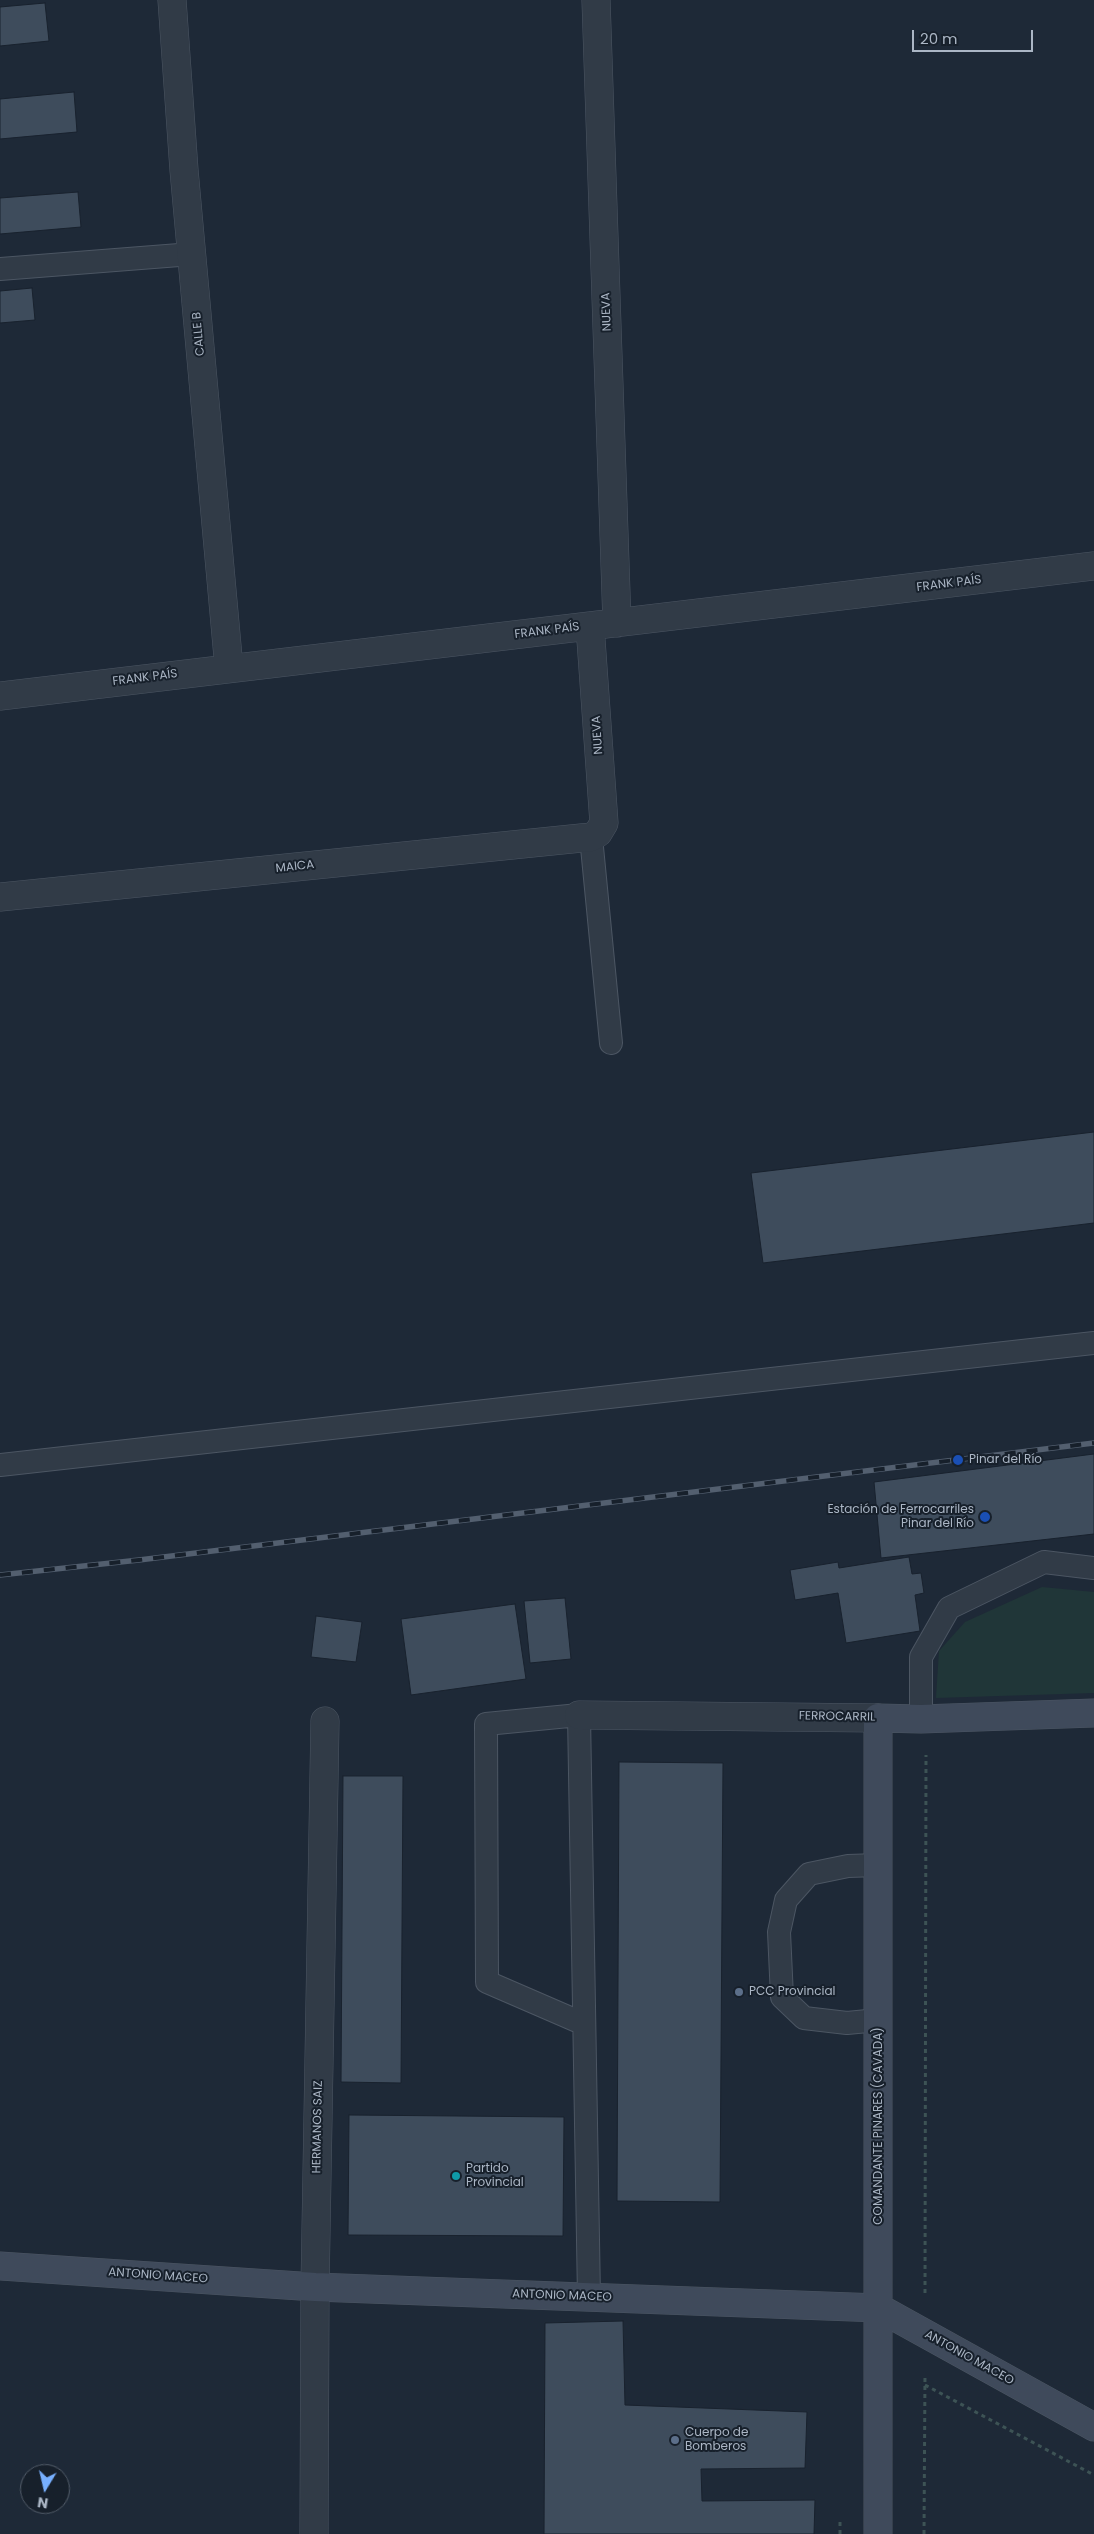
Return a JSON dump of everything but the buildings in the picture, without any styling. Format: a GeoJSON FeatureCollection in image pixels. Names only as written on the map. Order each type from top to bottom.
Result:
{"type":"FeatureCollection","features":[{"type":"Feature","properties":{"kind":"main road","name":"FERROCARRIL"},"geometry":{"type":"LineString","coordinates":[[878,1718],[921,1719],[1094,1713]]}},
{"type":"Feature","properties":{"kind":"main road","name":"COMANDANTE PINARES (CAVADA)"},"geometry":{"type":"LineString","coordinates":[[878,1718],[878,2534]]}},
{"type":"Feature","properties":{"kind":"main road","name":"ANTONIO MACEO"},"geometry":{"type":"LineString","coordinates":[[0,2266],[315,2287],[879,2308],[1094,2427]]}},
{"type":"Feature","properties":{"kind":"street","name":"CALLE B"},"geometry":{"type":"LineString","coordinates":[[172,0],[192,254],[229,668]]}},
{"type":"Feature","properties":{"kind":"street","name":"NUEVA"},"geometry":{"type":"LineString","coordinates":[[596,0],[617,623]]}},
{"type":"Feature","properties":{"kind":"street","name":"FRANK PAÍS"},"geometry":{"type":"LineString","coordinates":[[0,696],[1094,566]]}},
{"type":"Feature","properties":{"kind":"street","name":"NUEVA"},"geometry":{"type":"LineString","coordinates":[[590,626],[604,823],[598,833],[591,837]]}},
{"type":"Feature","properties":{"kind":"street","name":"MAICA"},"geometry":{"type":"LineString","coordinates":[[0,897],[591,837]]}},
{"type":"Feature","properties":{"kind":"street","name":"FERROCARRIL"},"geometry":{"type":"LineString","coordinates":[[579,1715],[878,1718]]}},
{"type":"Feature","properties":{"kind":"street","name":"HERMANOS SAIZ"},"geometry":{"type":"LineString","coordinates":[[314,2534],[315,2287],[325,1720]]}},
{"type":"Feature","properties":{"kind":"lane"},"geometry":{"type":"LineString","coordinates":[[0,269],[192,254]]}},
{"type":"Feature","properties":{"kind":"lane"},"geometry":{"type":"LineString","coordinates":[[591,837],[611,1043]]}},
{"type":"Feature","properties":{"kind":"lane"},"geometry":{"type":"LineString","coordinates":[[0,1465],[1094,1343]]}},
{"type":"Feature","properties":{"kind":"lane"},"geometry":{"type":"LineString","coordinates":[[921,1719],[921,1657],[949,1608],[1044,1562],[1094,1568]]}},
{"type":"Feature","properties":{"kind":"lane"},"geometry":{"type":"LineString","coordinates":[[584,2024],[487,1982],[486,1724],[579,1715],[589,2298]]}},
{"type":"Feature","properties":{"kind":"lane"},"geometry":{"type":"LineString","coordinates":[[878,1865],[848,1866],[809,1874],[786,1900],[779,1932],[782,1997],[804,2018],[847,2023],[878,2020]]}},
{"type":"Feature","properties":{"kind":"path"},"geometry":{"type":"LineString","coordinates":[[921,1719],[926,1752],[924,2534]]}},
{"type":"Feature","properties":{"kind":"path"},"geometry":{"type":"LineString","coordinates":[[925,2385],[1094,2475]]}},
{"type":"Feature","properties":{"kind":"green space"},"geometry":{"type":"Polygon","coordinates":[[[1042,1587],[1094,1592],[1094,1693],[936,1698],[939,1651],[965,1622],[1042,1587]]]}},
{"type":"Feature","properties":{"kind":"railway"},"geometry":{"type":"LineString","coordinates":[[0,1575],[139,1560],[1094,1443]]}},
{"type":"Feature","properties":{"kind":"place","name":"Pinar del Río"},"geometry":{"type":"Point","coordinates":[958,1460]}},
{"type":"Feature","properties":{"kind":"place","name":"Estación de Ferrocarriles Pinar del Río"},"geometry":{"type":"Point","coordinates":[985,1517]}},
{"type":"Feature","properties":{"kind":"place","name":"PCC Provincial"},"geometry":{"type":"Point","coordinates":[739,1992]}},
{"type":"Feature","properties":{"kind":"place","name":"Partido Provincial"},"geometry":{"type":"Point","coordinates":[456,2176]}},
{"type":"Feature","properties":{"kind":"place","name":"Cuerpo de Bomberos"},"geometry":{"type":"Point","coordinates":[675,2440]}}]}
